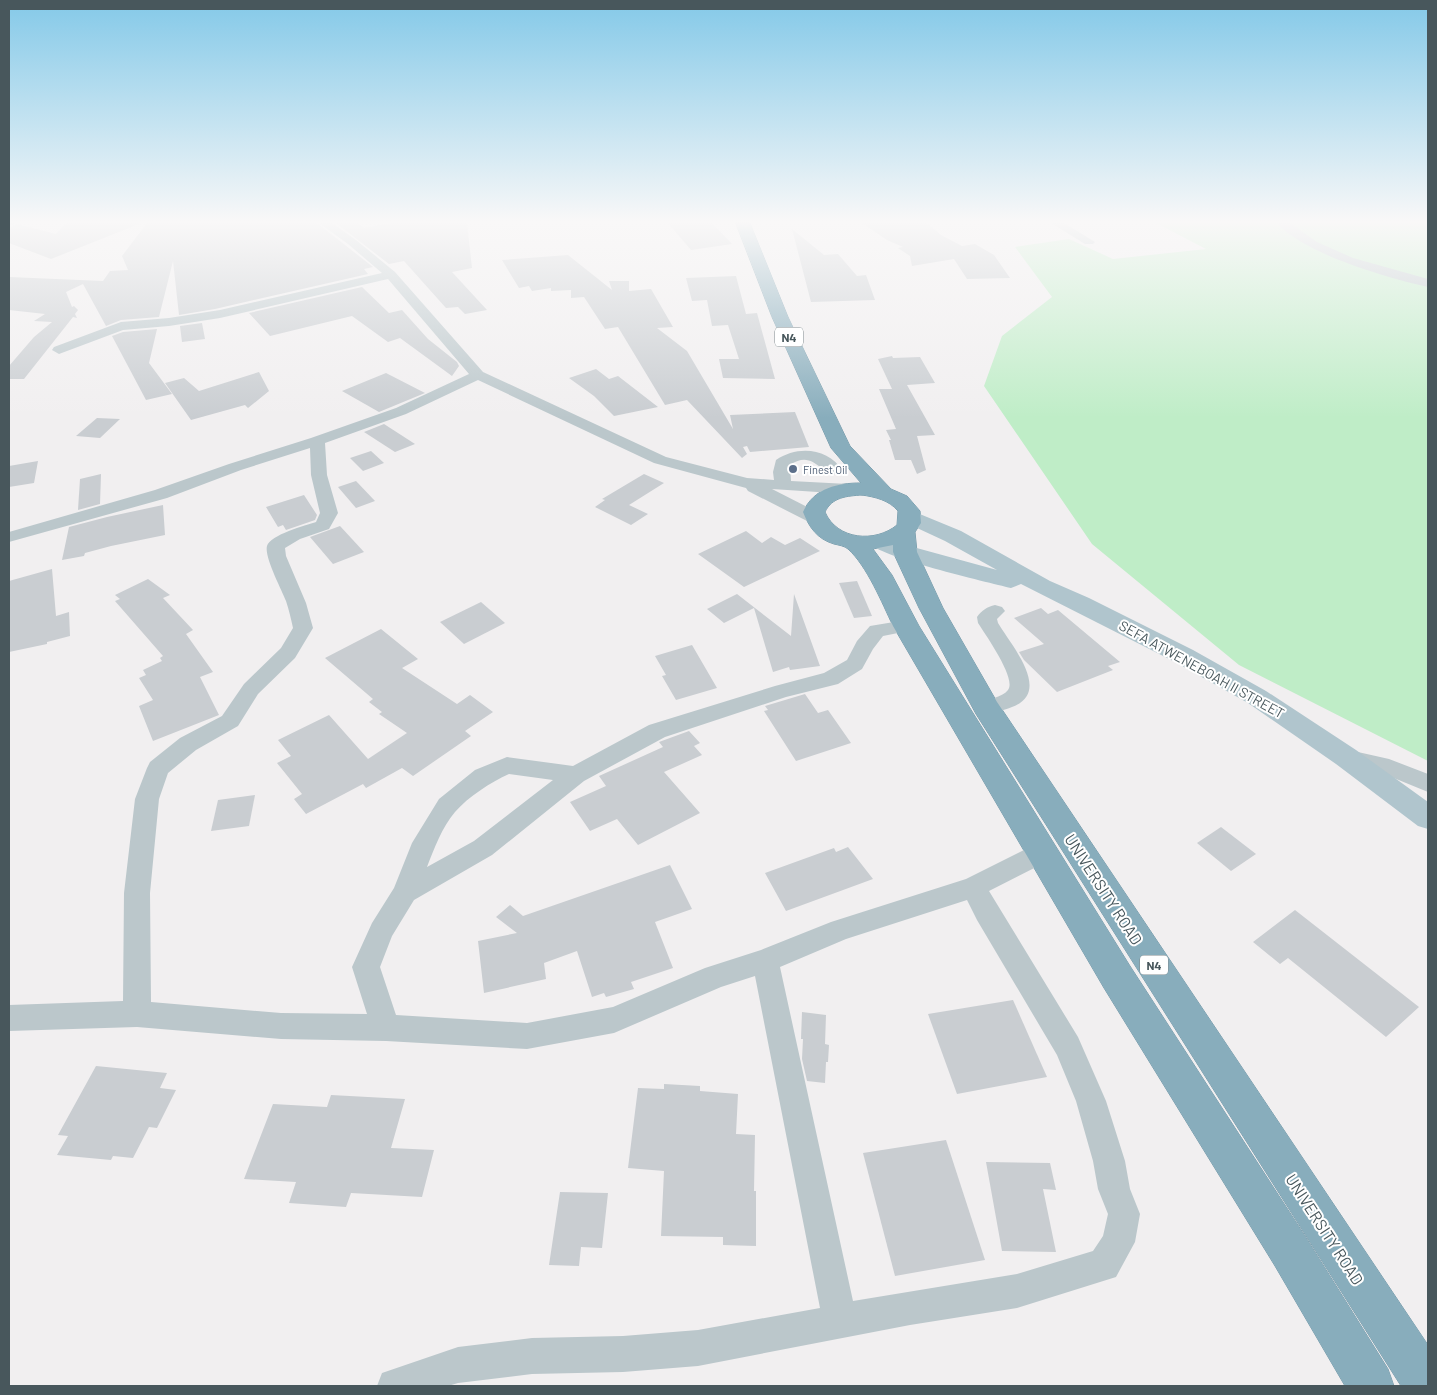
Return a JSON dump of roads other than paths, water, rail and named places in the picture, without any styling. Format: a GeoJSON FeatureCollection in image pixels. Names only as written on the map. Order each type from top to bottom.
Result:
{"type":"FeatureCollection","features":[{"type":"Feature","properties":{"kind":"highway","name":"N4"},"geometry":{"type":"LineString","coordinates":[[768,288],[841,448],[883,493]]}},
{"type":"Feature","properties":{"kind":"highway"},"geometry":{"type":"LineString","coordinates":[[841,448],[834,486],[816,506],[815,518],[819,525],[834,535],[890,537]]}},
{"type":"Feature","properties":{"kind":"highway","name":"N4"},"geometry":{"type":"LineString","coordinates":[[834,486],[883,493],[902,503],[890,537],[880,576],[906,626],[1117,977],[1290,1251],[1371,1386]]}},
{"type":"Feature","properties":{"kind":"highway","name":"UNIVERSITY ROAD"},"geometry":{"type":"LineString","coordinates":[[890,537],[986,707],[1428,1386]]}},
{"type":"Feature","properties":{"kind":"main road","name":"SEFA ATWENEBOAH II STREET"},"geometry":{"type":"LineString","coordinates":[[890,537],[953,536],[1042,586],[1080,603],[1184,656],[1257,697],[1346,757],[1428,818]]}},
{"type":"Feature","properties":{"kind":"main road","name":"SEFA ATWENEBOAH II STREET"},"geometry":{"type":"LineString","coordinates":[[890,537],[1012,582],[1042,586]]}},
{"type":"Feature","properties":{"kind":"street"},"geometry":{"type":"LineString","coordinates":[[59,350],[121,326],[169,322],[220,314],[334,288]]}},
{"type":"Feature","properties":{"kind":"street"},"geometry":{"type":"LineString","coordinates":[[402,288],[478,376],[660,460],[747,483],[784,486],[834,486],[826,461],[818,456],[788,458],[782,463],[781,472],[784,486]]}},
{"type":"Feature","properties":{"kind":"street"},"geometry":{"type":"LineString","coordinates":[[9,537],[161,494],[235,467],[317,441],[401,410],[478,376]]}},
{"type":"Feature","properties":{"kind":"street"},"geometry":{"type":"LineString","coordinates":[[137,1014],[137,893],[147,799],[158,768],[188,744],[230,721],[251,689],[288,653],[303,628],[296,604],[276,556],[276,546],[294,536],[324,525],[329,512],[319,475],[317,441]]}},
{"type":"Feature","properties":{"kind":"street"},"geometry":{"type":"LineString","coordinates":[[747,483],[815,518]]}},
{"type":"Feature","properties":{"kind":"street"},"geometry":{"type":"LineString","coordinates":[[986,707],[1010,700],[1017,694],[1021,685],[1018,673],[988,624],[988,617],[995,611]]}},
{"type":"Feature","properties":{"kind":"street"},"geometry":{"type":"LineString","coordinates":[[405,892],[483,848],[576,775],[657,731],[782,691],[831,679],[855,664],[864,646],[877,631],[906,626]]}},
{"type":"Feature","properties":{"kind":"street"},"geometry":{"type":"LineString","coordinates":[[1346,757],[1389,767],[1428,783]]}},
{"type":"Feature","properties":{"kind":"street"},"geometry":{"type":"LineString","coordinates":[[386,1028],[366,967],[381,931],[405,892],[424,843],[447,805],[483,776],[507,765],[576,775]]}},
{"type":"Feature","properties":{"kind":"street"},"geometry":{"type":"LineString","coordinates":[[9,1018],[137,1014],[281,1026],[386,1028],[527,1036],[614,1020],[715,978],[765,962],[840,930],[974,887],[1043,852]]}},
{"type":"Feature","properties":{"kind":"street"},"geometry":{"type":"LineString","coordinates":[[395,1386],[458,1365],[532,1356],[623,1354],[698,1348],[840,1321],[1017,1291],[1104,1265],[1118,1242],[1124,1214],[1114,1189],[1091,1101],[1068,1047],[986,912],[974,887]]}},
{"type":"Feature","properties":{"kind":"street"},"geometry":{"type":"LineString","coordinates":[[765,962],[840,1321]]}},
{"type":"Feature","properties":{"kind":"place","name":"Finest Oil"},"geometry":{"type":"Point","coordinates":[793,469]}}]}
